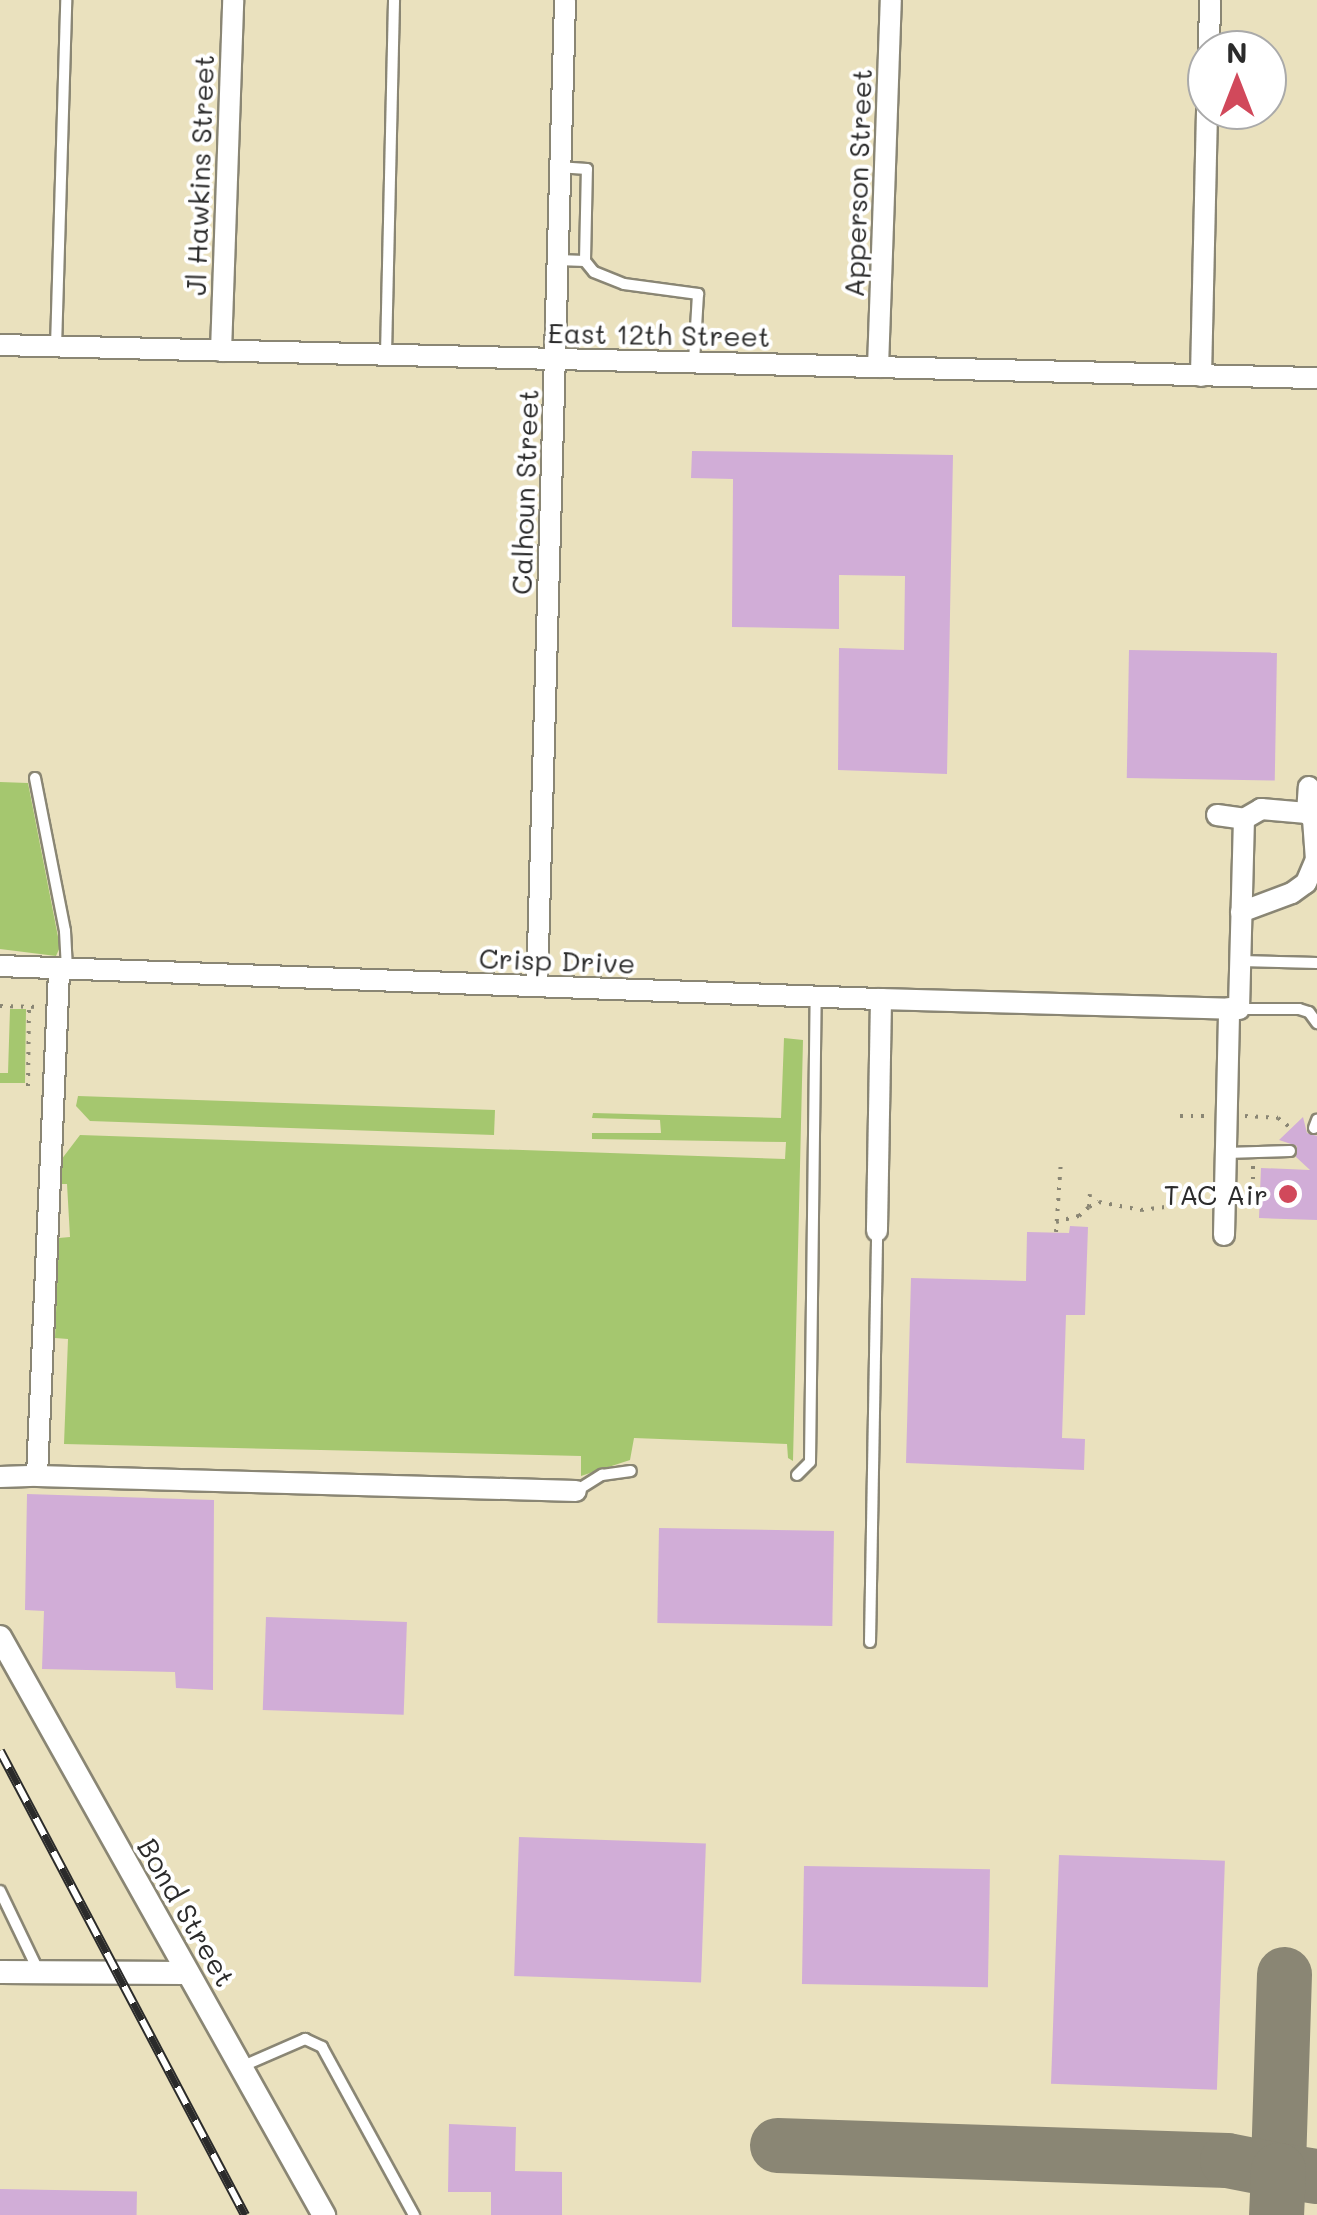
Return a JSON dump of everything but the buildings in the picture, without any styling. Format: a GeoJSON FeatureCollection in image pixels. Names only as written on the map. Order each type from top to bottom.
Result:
{"type":"FeatureCollection","features":[{"type":"Feature","properties":{"kind":"street","name":"Jl Hawkins Street"},"geometry":{"type":"LineString","coordinates":[[221,351],[232,0]]}},
{"type":"Feature","properties":{"kind":"street","name":"Calhoun Street"},"geometry":{"type":"LineString","coordinates":[[538,986],[565,0]]}},
{"type":"Feature","properties":{"kind":"street","name":"Apperson Street"},"geometry":{"type":"LineString","coordinates":[[878,368],[890,0]]}},
{"type":"Feature","properties":{"kind":"street"},"geometry":{"type":"LineString","coordinates":[[1209,30],[1210,0]]}},
{"type":"Feature","properties":{"kind":"street"},"geometry":{"type":"LineString","coordinates":[[1201,376],[1207,130]]}},
{"type":"Feature","properties":{"kind":"street","name":"East 12th Street"},"geometry":{"type":"LineString","coordinates":[[0,346],[1317,378]]}},
{"type":"Feature","properties":{"kind":"street"},"geometry":{"type":"LineString","coordinates":[[1307,814],[1309,787]]}},
{"type":"Feature","properties":{"kind":"street"},"geometry":{"type":"LineString","coordinates":[[1217,815],[1244,819],[1261,809],[1307,814],[1313,819],[1316,860],[1306,884],[1241,912]]}},
{"type":"Feature","properties":{"kind":"street"},"geometry":{"type":"LineString","coordinates":[[1224,1235],[1244,819]]}},
{"type":"Feature","properties":{"kind":"street","name":"Crisp Drive"},"geometry":{"type":"LineString","coordinates":[[0,966],[63,972],[1234,1008]]}},
{"type":"Feature","properties":{"kind":"street"},"geometry":{"type":"LineString","coordinates":[[37,1476],[63,972]]}},
{"type":"Feature","properties":{"kind":"street"},"geometry":{"type":"LineString","coordinates":[[878,1230],[881,999]]}},
{"type":"Feature","properties":{"kind":"street"},"geometry":{"type":"LineString","coordinates":[[0,1476],[576,1491]]}},
{"type":"Feature","properties":{"kind":"street","name":"Bond Street"},"geometry":{"type":"LineString","coordinates":[[0,1638],[324,2215]]}},
{"type":"Feature","properties":{"kind":"street"},"geometry":{"type":"LineString","coordinates":[[0,1972],[186,1974]]}},
{"type":"Feature","properties":{"kind":"lane"},"geometry":{"type":"LineString","coordinates":[[56,347],[66,0]]}},
{"type":"Feature","properties":{"kind":"lane"},"geometry":{"type":"LineString","coordinates":[[386,355],[394,0]]}},
{"type":"Feature","properties":{"kind":"lane"},"geometry":{"type":"LineString","coordinates":[[560,167],[587,168],[585,261],[594,272],[624,284],[698,294],[694,363]]}},
{"type":"Feature","properties":{"kind":"lane"},"geometry":{"type":"LineString","coordinates":[[558,260],[585,261]]}},
{"type":"Feature","properties":{"kind":"lane"},"geometry":{"type":"LineString","coordinates":[[34,778],[66,931],[63,972]]}},
{"type":"Feature","properties":{"kind":"lane"},"geometry":{"type":"LineString","coordinates":[[1240,961],[1317,963]]}},
{"type":"Feature","properties":{"kind":"lane"},"geometry":{"type":"LineString","coordinates":[[797,1476],[810,1462],[816,996]]}},
{"type":"Feature","properties":{"kind":"lane"},"geometry":{"type":"LineString","coordinates":[[1234,1008],[1299,1009],[1310,1012],[1317,1023]]}},
{"type":"Feature","properties":{"kind":"lane"},"geometry":{"type":"LineString","coordinates":[[1226,1153],[1290,1151]]}},
{"type":"Feature","properties":{"kind":"lane"},"geometry":{"type":"LineString","coordinates":[[870,1642],[878,1230]]}},
{"type":"Feature","properties":{"kind":"lane"},"geometry":{"type":"LineString","coordinates":[[576,1491],[602,1476],[631,1471]]}},
{"type":"Feature","properties":{"kind":"lane"},"geometry":{"type":"LineString","coordinates":[[0,1891],[39,1973]]}},
{"type":"Feature","properties":{"kind":"lane"},"geometry":{"type":"LineString","coordinates":[[243,2066],[305,2038],[322,2047],[414,2215]]}},
{"type":"Feature","properties":{"kind":"path"},"geometry":{"type":"LineString","coordinates":[[0,1006],[39,1006]]}},
{"type":"Feature","properties":{"kind":"path"},"geometry":{"type":"LineString","coordinates":[[28,1086],[29,1006]]}},
{"type":"Feature","properties":{"kind":"path"},"geometry":{"type":"LineString","coordinates":[[1180,1116],[1214,1116]]}},
{"type":"Feature","properties":{"kind":"path"},"geometry":{"type":"LineString","coordinates":[[1252,1116],[1278,1118],[1292,1128]]}},
{"type":"Feature","properties":{"kind":"path"},"geometry":{"type":"LineString","coordinates":[[1056,1232],[1061,1161]]}},
{"type":"Feature","properties":{"kind":"path"},"geometry":{"type":"LineString","coordinates":[[1233,1203],[1250,1198],[1253,1164]]}},
{"type":"Feature","properties":{"kind":"path"},"geometry":{"type":"LineString","coordinates":[[1089,1206],[1090,1194]]}},
{"type":"Feature","properties":{"kind":"path"},"geometry":{"type":"LineString","coordinates":[[1056,1222],[1079,1216],[1098,1202],[1141,1210],[1213,1202]]}},
{"type":"Feature","properties":{"kind":"green space"},"geometry":{"type":"Polygon","coordinates":[[[0,782],[28,783],[60,947],[56,956],[0,949],[0,782]]]}},
{"type":"Feature","properties":{"kind":"green space"},"geometry":{"type":"Polygon","coordinates":[[[10,1009],[26,1009],[25,1083],[0,1083],[0,1073],[8,1073],[10,1009]]]}},
{"type":"Feature","properties":{"kind":"green space"},"geometry":{"type":"Polygon","coordinates":[[[784,1038],[803,1040],[793,1461],[788,1458],[787,1444],[634,1438],[630,1460],[581,1476],[581,1456],[64,1444],[68,1339],[55,1338],[59,1238],[70,1237],[67,1184],[59,1184],[61,1160],[80,1135],[785,1159],[786,1142],[592,1139],[592,1133],[661,1133],[660,1120],[592,1118],[593,1113],[781,1118],[784,1038]]]}},
{"type":"Feature","properties":{"kind":"green space"},"geometry":{"type":"Polygon","coordinates":[[[78,1096],[495,1110],[494,1135],[90,1121],[76,1106],[78,1096]]]}},
{"type":"Feature","properties":{"kind":"taxiway"},"geometry":{"type":"LineString","coordinates":[[1284,1974],[1278,2170],[1317,2176]]}},
{"type":"Feature","properties":{"kind":"taxiway"},"geometry":{"type":"LineString","coordinates":[[777,2145],[1227,2160],[1278,2170],[1276,2215]]}},
{"type":"Feature","properties":{"kind":"railway"},"geometry":{"type":"LineString","coordinates":[[0,1751],[245,2215]]}},
{"type":"Feature","properties":{"kind":"place","name":"TAC Air"},"geometry":{"type":"Point","coordinates":[1288,1194]}}]}
